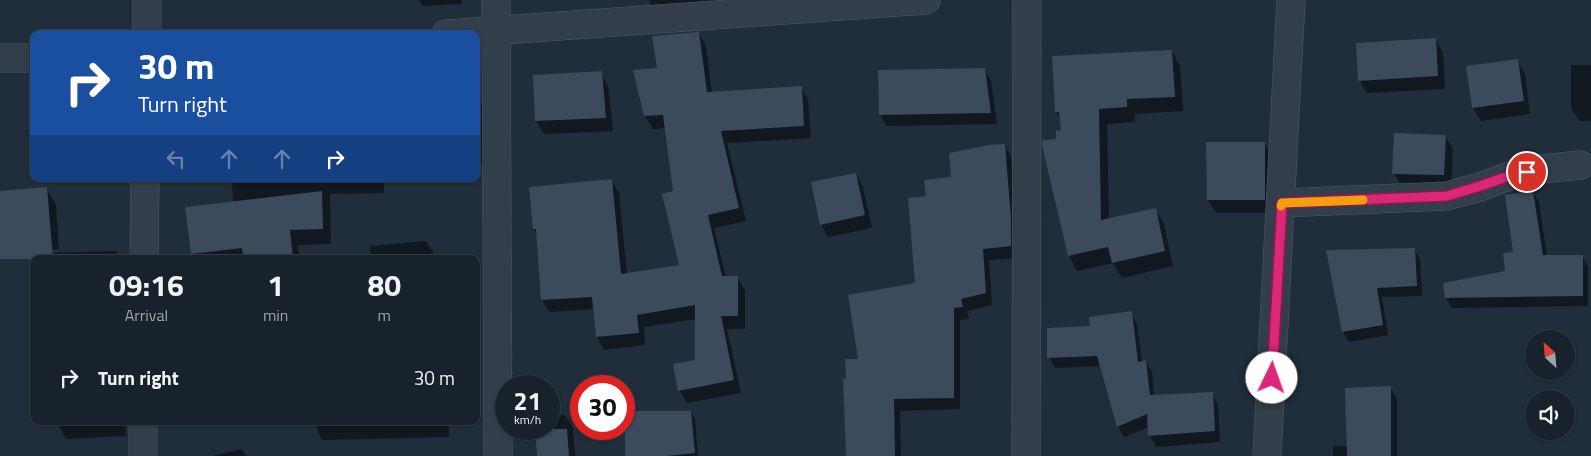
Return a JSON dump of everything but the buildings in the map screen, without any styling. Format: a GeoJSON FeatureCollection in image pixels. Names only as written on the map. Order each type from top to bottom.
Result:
{"type":"FeatureCollection","features":[{"type":"Feature","properties":{"kind":"street"},"geometry":{"type":"LineString","coordinates":[[147,0],[147,30]]}},
{"type":"Feature","properties":{"kind":"street"},"geometry":{"type":"LineString","coordinates":[[496,0],[498,456]]}},
{"type":"Feature","properties":{"kind":"street"},"geometry":{"type":"LineString","coordinates":[[480,31],[926,0]]}},
{"type":"Feature","properties":{"kind":"street"},"geometry":{"type":"LineString","coordinates":[[1026,456],[1027,0]]}},
{"type":"Feature","properties":{"kind":"street"},"geometry":{"type":"LineString","coordinates":[[1255,456],[1268,456],[1291,0]]}},
{"type":"Feature","properties":{"kind":"street"},"geometry":{"type":"LineString","coordinates":[[0,58],[30,58]]}},
{"type":"Feature","properties":{"kind":"street"},"geometry":{"type":"LineString","coordinates":[[1282,203],[1447,196],[1512,175],[1541,169],[1580,165]]}},
{"type":"Feature","properties":{"kind":"street"},"geometry":{"type":"LineString","coordinates":[[144,255],[145,182]]}},
{"type":"Feature","properties":{"kind":"street"},"geometry":{"type":"LineString","coordinates":[[143,425],[143,456]]}},
{"type":"Feature","properties":{"kind":"slow traffic"},"geometry":{"type":"LineString","coordinates":[[1281,206],[1282,203],[1363,200]]}},
{"type":"Feature","properties":{"kind":"route"},"geometry":{"type":"LineString","coordinates":[[1272,378],[1282,203],[1447,196],[1527,172]]}}]}
